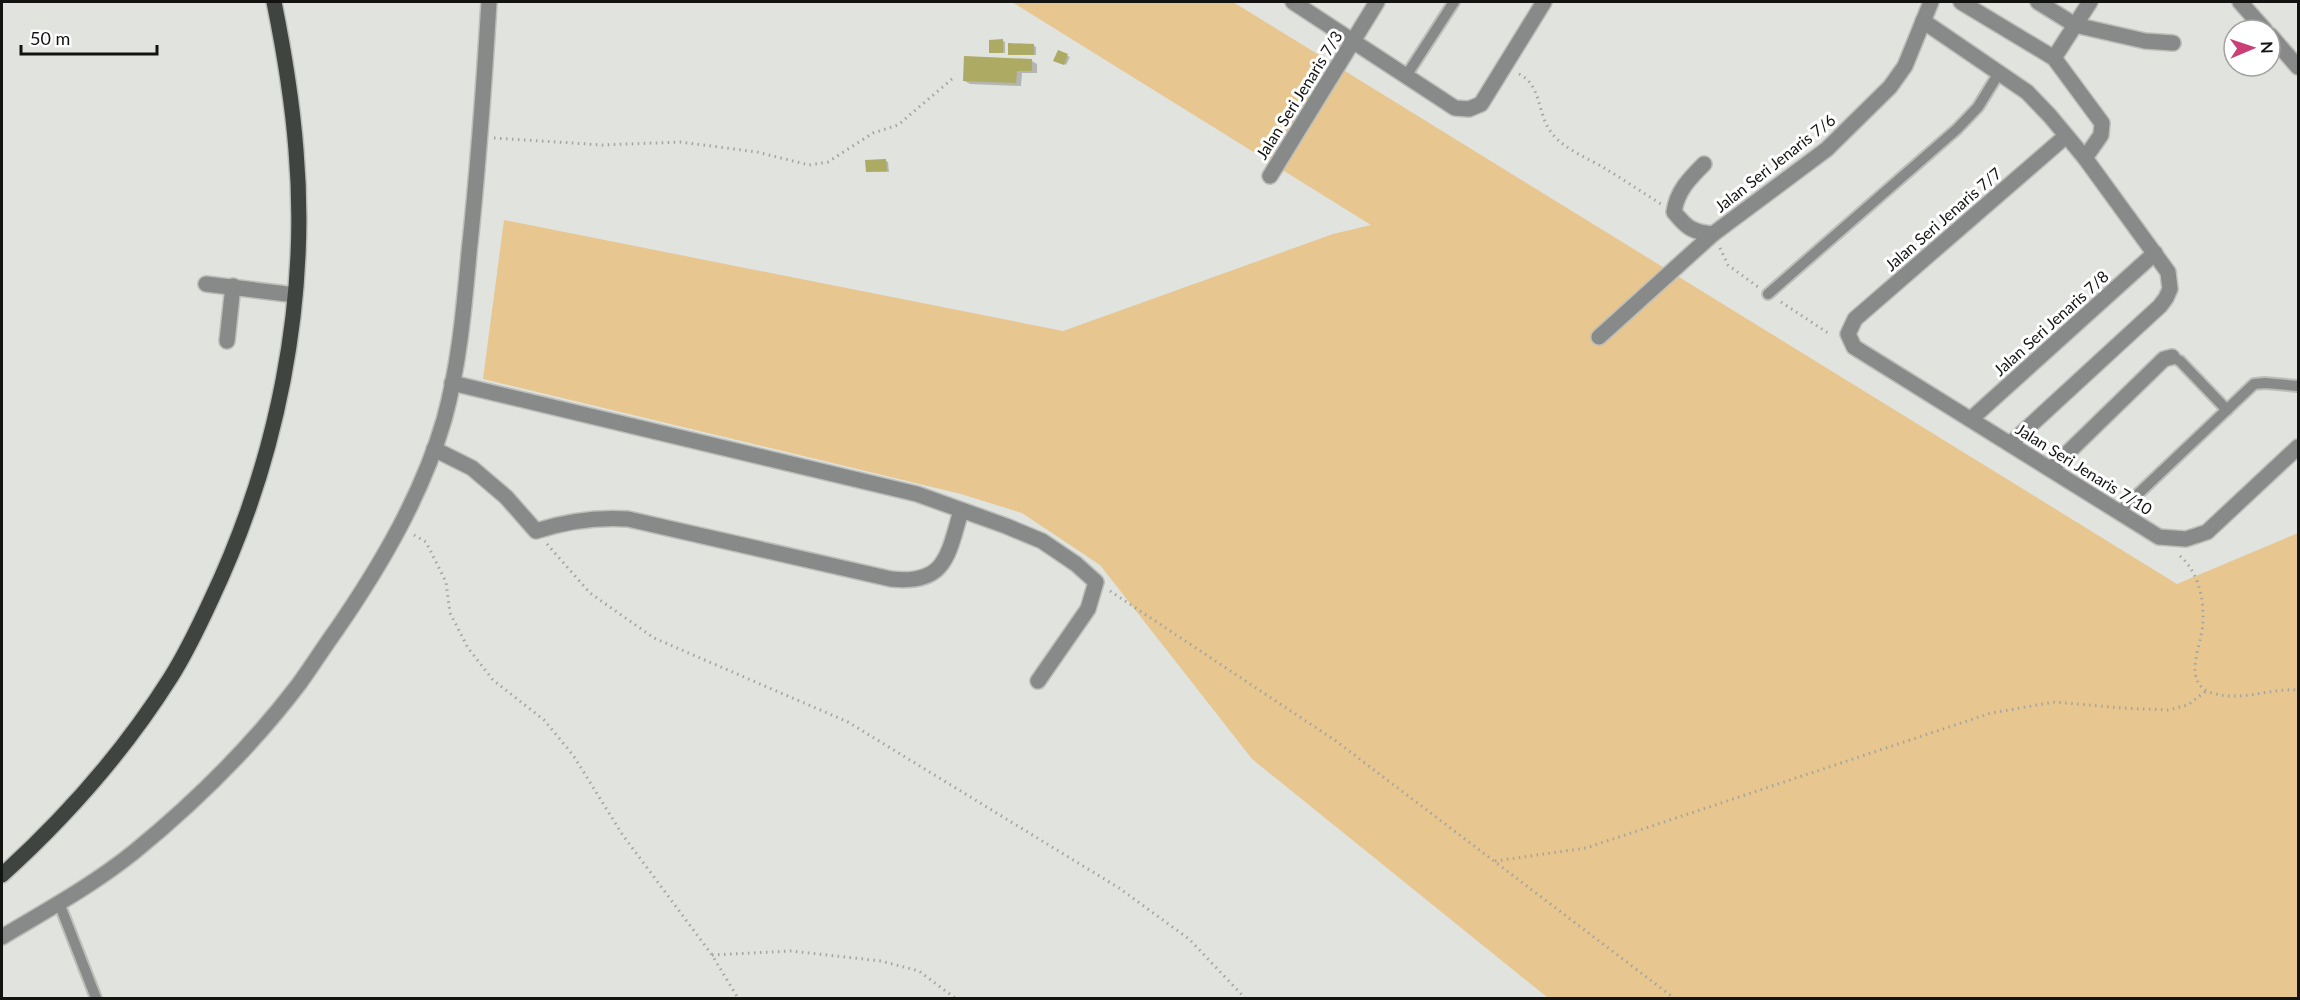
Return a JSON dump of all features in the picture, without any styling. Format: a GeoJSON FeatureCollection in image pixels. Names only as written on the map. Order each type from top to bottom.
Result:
{"type":"FeatureCollection","features":[{"type":"Feature","properties":{"kind":"main road"},"geometry":{"type":"LineString","coordinates":[[2,875],[70,806],[125,742],[171,676],[201,622],[227,567],[262,471],[276,418],[295,296],[298,220],[296,152],[288,71],[274,2]]}},
{"type":"Feature","properties":{"kind":"street"},"geometry":{"type":"LineString","coordinates":[[2,937],[91,884],[133,853],[188,806],[248,743],[298,685],[367,585],[399,526],[434,449],[452,383],[461,338],[481,137],[489,2]]}},
{"type":"Feature","properties":{"kind":"street"},"geometry":{"type":"LineString","coordinates":[[1293,2],[1455,108],[1469,110],[1481,104],[1544,2]]}},
{"type":"Feature","properties":{"kind":"street","name":"Jalan Seri Jenaris 7/3"},"geometry":{"type":"LineString","coordinates":[[1270,176],[1377,2]]}},
{"type":"Feature","properties":{"kind":"street","name":"Jalan Seri Jenaris 7/6"},"geometry":{"type":"LineString","coordinates":[[1674,212],[1684,225],[1696,232],[1713,234],[1827,149],[1890,87],[1905,66],[1931,2]]}},
{"type":"Feature","properties":{"kind":"street"},"geometry":{"type":"LineString","coordinates":[[1961,2],[2054,58],[2102,123],[2102,135],[2085,158]]}},
{"type":"Feature","properties":{"kind":"street"},"geometry":{"type":"LineString","coordinates":[[2038,2],[2075,25],[2145,41],[2173,43]]}},
{"type":"Feature","properties":{"kind":"street"},"geometry":{"type":"LineString","coordinates":[[2054,58],[2090,2]]}},
{"type":"Feature","properties":{"kind":"street"},"geometry":{"type":"LineString","coordinates":[[2240,2],[2254,18]]}},
{"type":"Feature","properties":{"kind":"street"},"geometry":{"type":"LineString","coordinates":[[1923,21],[2027,92],[2085,158],[2155,253],[2168,272],[2170,281],[2166,298],[2010,444]]}},
{"type":"Feature","properties":{"kind":"street"},"geometry":{"type":"LineString","coordinates":[[2282,49],[2298,67]]}},
{"type":"Feature","properties":{"kind":"street","name":"Jalan Seri Jenaris 7/7"},"geometry":{"type":"LineString","coordinates":[[1848,334],[1856,319],[2066,136]]}},
{"type":"Feature","properties":{"kind":"street"},"geometry":{"type":"LineString","coordinates":[[1674,212],[1681,190],[1704,164]]}},
{"type":"Feature","properties":{"kind":"street"},"geometry":{"type":"LineString","coordinates":[[1599,337],[1713,234]]}},
{"type":"Feature","properties":{"kind":"street","name":"Jalan Seri Jenaris 7/8"},"geometry":{"type":"LineString","coordinates":[[1971,420],[2155,253]]}},
{"type":"Feature","properties":{"kind":"street"},"geometry":{"type":"LineString","coordinates":[[206,284],[295,296]]}},
{"type":"Feature","properties":{"kind":"street"},"geometry":{"type":"LineString","coordinates":[[227,341],[232,286]]}},
{"type":"Feature","properties":{"kind":"street","name":"Jalan Seri Jenaris 7/10"},"geometry":{"type":"LineString","coordinates":[[1848,334],[1854,347],[2159,537],[2186,539],[2207,532],[2298,447]]}},
{"type":"Feature","properties":{"kind":"street"},"geometry":{"type":"LineString","coordinates":[[2050,469],[2164,359],[2172,357]]}},
{"type":"Feature","properties":{"kind":"street"},"geometry":{"type":"LineString","coordinates":[[452,383],[897,489],[1006,526],[1042,541],[1076,564],[1096,582],[1088,609],[1038,681]]}},
{"type":"Feature","properties":{"kind":"street"},"geometry":{"type":"LineString","coordinates":[[434,449],[472,468],[506,497],[536,531],[552,526],[613,518],[627,519],[891,579],[910,581],[928,577],[940,566],[950,552],[961,511]]}},
{"type":"Feature","properties":{"kind":"lane"},"geometry":{"type":"LineString","coordinates":[[1406,76],[1454,2]]}},
{"type":"Feature","properties":{"kind":"lane"},"geometry":{"type":"LineString","coordinates":[[1768,294],[1957,129],[1978,106],[2000,73]]}},
{"type":"Feature","properties":{"kind":"lane"},"geometry":{"type":"LineString","coordinates":[[2172,357],[2180,361],[2227,410]]}},
{"type":"Feature","properties":{"kind":"lane"},"geometry":{"type":"LineString","coordinates":[[2119,512],[2254,384],[2265,382],[2298,386]]}},
{"type":"Feature","properties":{"kind":"lane"},"geometry":{"type":"LineString","coordinates":[[59,903],[96,999]]}},
{"type":"Feature","properties":{"kind":"path"},"geometry":{"type":"LineString","coordinates":[[1504,66],[1528,79],[1537,94],[1550,131],[1569,147],[1674,212]]}},
{"type":"Feature","properties":{"kind":"path"},"geometry":{"type":"LineString","coordinates":[[481,137],[603,145],[680,142],[757,152],[809,165],[828,162],[873,133],[898,125],[952,79]]}},
{"type":"Feature","properties":{"kind":"path"},"geometry":{"type":"LineString","coordinates":[[399,526],[426,542],[446,582],[450,613],[468,648],[493,680],[544,720],[573,755],[622,834],[712,955],[738,999]]}},
{"type":"Feature","properties":{"kind":"path"},"geometry":{"type":"LineString","coordinates":[[536,531],[590,593],[654,638],[848,722],[1119,888],[1189,939],[1245,999]]}},
{"type":"Feature","properties":{"kind":"path"},"geometry":{"type":"LineString","coordinates":[[2159,537],[2185,561],[2195,577],[2203,598],[2203,626],[2194,656],[2194,668],[2197,679],[2206,692],[2219,695],[2242,695],[2298,690]]}},
{"type":"Feature","properties":{"kind":"path"},"geometry":{"type":"LineString","coordinates":[[1096,582],[1336,741],[1674,999]]}},
{"type":"Feature","properties":{"kind":"path"},"geometry":{"type":"LineString","coordinates":[[1495,861],[1586,848],[1991,713],[2055,702],[2168,710],[2188,705],[2206,692]]}},
{"type":"Feature","properties":{"kind":"path"},"geometry":{"type":"LineString","coordinates":[[712,955],[791,951],[881,961],[919,971],[955,999]]}},
{"type":"Feature","properties":{"kind":"shaded area"},"geometry":{"type":"Polygon","coordinates":[[[1012,2],[1233,2],[2177,584],[2298,533],[2298,998],[1548,998],[1252,759],[1100,565],[1022,513],[961,494],[483,379],[504,220],[1063,331],[1333,234],[1371,225],[1012,2]]]}},
{"type":"Feature","properties":{"kind":"building"},"geometry":{"type":"Polygon","coordinates":[[[1003,39],[1003,53],[989,53],[989,40],[1003,39]]]}},
{"type":"Feature","properties":{"kind":"building"},"geometry":{"type":"Polygon","coordinates":[[[1008,43],[1034,44],[1034,55],[1008,55],[1008,43]]]}},
{"type":"Feature","properties":{"kind":"building"},"geometry":{"type":"Polygon","coordinates":[[[1058,50],[1068,54],[1064,65],[1053,61],[1058,50]]]}},
{"type":"Feature","properties":{"kind":"building"},"geometry":{"type":"Polygon","coordinates":[[[964,56],[1032,59],[1032,71],[1017,71],[1016,83],[963,81],[964,56]]]}},
{"type":"Feature","properties":{"kind":"building"},"geometry":{"type":"Polygon","coordinates":[[[886,159],[887,171],[866,172],[865,160],[886,159]]]}}]}
